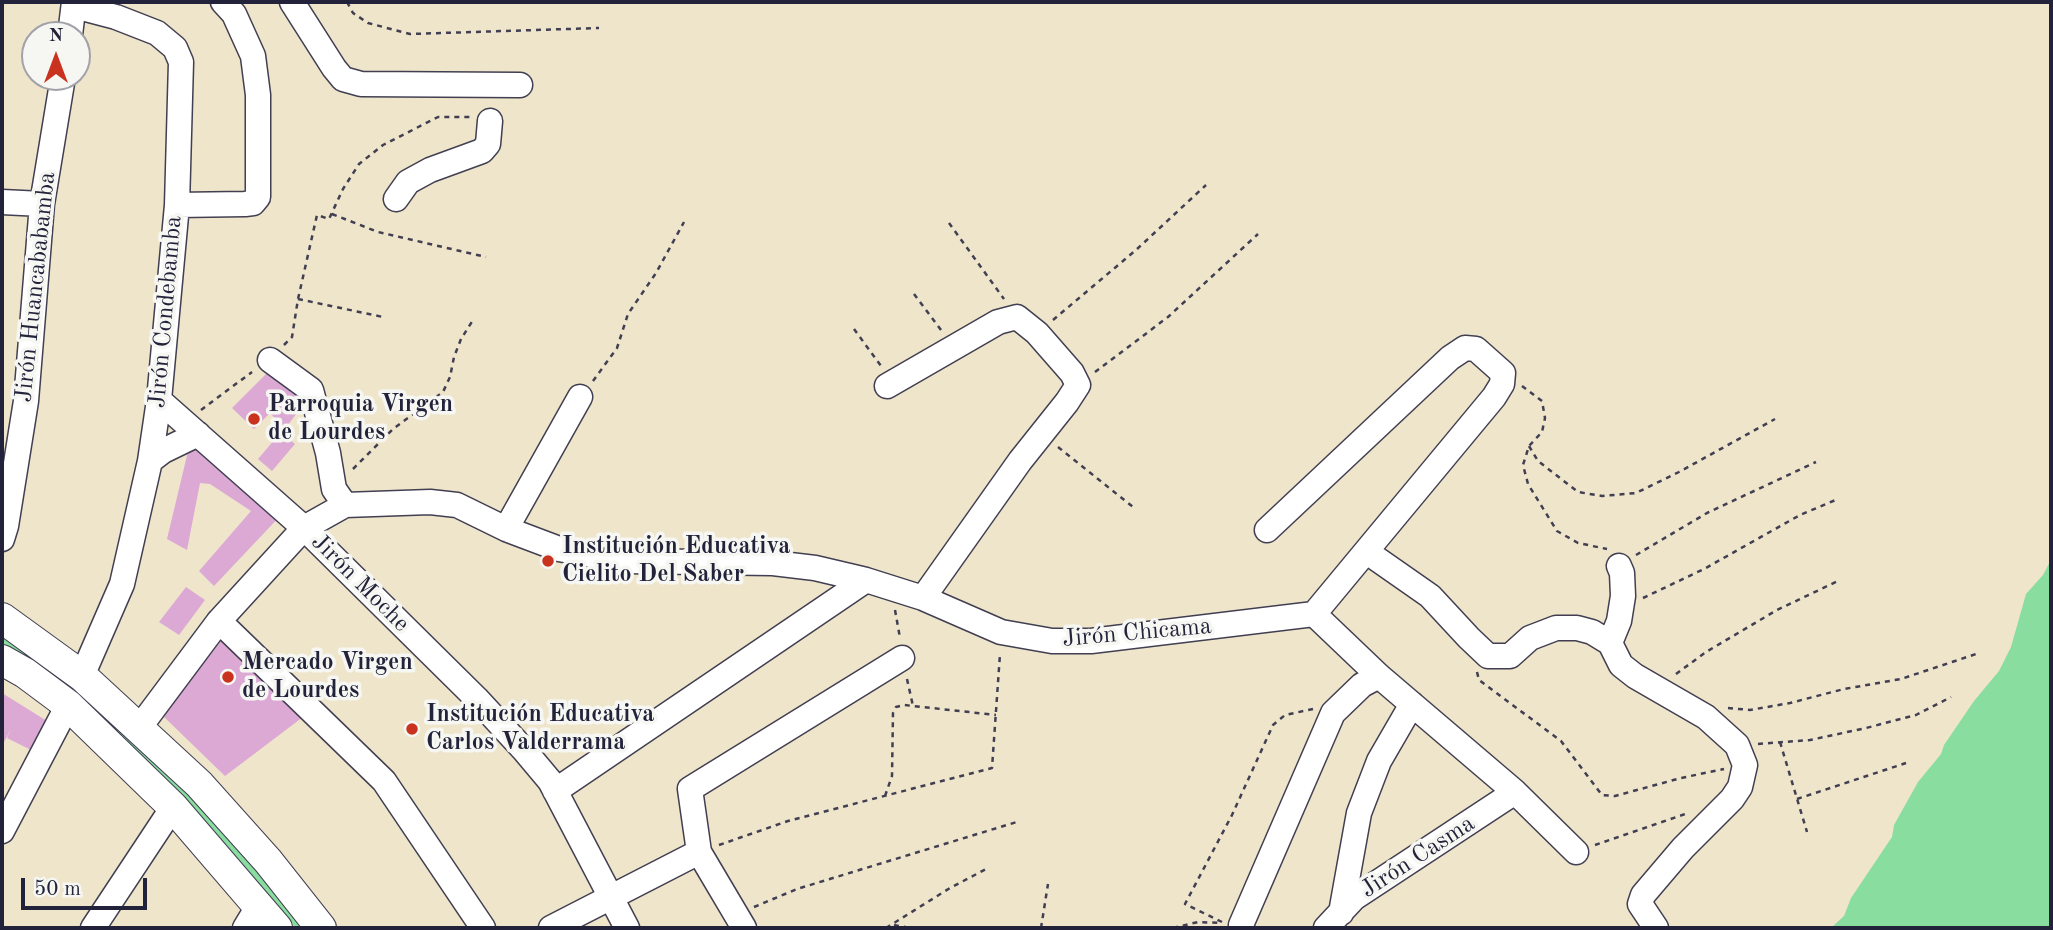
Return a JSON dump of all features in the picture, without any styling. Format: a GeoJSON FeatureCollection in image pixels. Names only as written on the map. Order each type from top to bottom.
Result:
{"type":"FeatureCollection","features":[{"type":"Feature","properties":{"kind":"main road"},"geometry":{"type":"LineString","coordinates":[[2,618],[82,676],[198,783],[268,860],[321,928]]}},
{"type":"Feature","properties":{"kind":"main road"},"geometry":{"type":"LineString","coordinates":[[2,660],[25,673],[68,705],[173,807],[261,921]]}},
{"type":"Feature","properties":{"kind":"street"},"geometry":{"type":"LineString","coordinates":[[177,205],[245,204],[253,203],[258,197],[258,95],[253,56],[234,14],[223,2]]}},
{"type":"Feature","properties":{"kind":"street"},"geometry":{"type":"LineString","coordinates":[[292,2],[343,79],[361,84],[520,85]]}},
{"type":"Feature","properties":{"kind":"street","name":"Jirón Condebamba"},"geometry":{"type":"LineString","coordinates":[[74,4],[157,33],[175,48],[181,62],[177,205],[159,400],[150,461],[122,584],[82,676]]}},
{"type":"Feature","properties":{"kind":"street","name":"Jirón Huancababamba"},"geometry":{"type":"LineString","coordinates":[[2,538],[26,401],[42,204],[61,91]]}},
{"type":"Feature","properties":{"kind":"street"},"geometry":{"type":"LineString","coordinates":[[396,199],[408,182],[430,170],[482,150],[488,144],[490,121]]}},
{"type":"Feature","properties":{"kind":"street"},"geometry":{"type":"LineString","coordinates":[[2,202],[42,204]]}},
{"type":"Feature","properties":{"kind":"street"},"geometry":{"type":"LineString","coordinates":[[890,384],[998,322],[1017,317],[1037,333],[1072,373],[1078,385],[923,598]]}},
{"type":"Feature","properties":{"kind":"street"},"geometry":{"type":"LineString","coordinates":[[1267,530],[1450,358],[1465,348],[1476,349],[1503,373],[1502,383],[1494,397],[1314,614],[1380,676],[1515,792],[1576,852]]}},
{"type":"Feature","properties":{"kind":"street"},"geometry":{"type":"LineString","coordinates":[[139,728],[219,621],[304,528],[339,497],[311,390],[270,360]]}},
{"type":"Feature","properties":{"kind":"street"},"geometry":{"type":"LineString","coordinates":[[506,529],[580,397]]}},
{"type":"Feature","properties":{"kind":"street","name":"Jirón Moche"},"geometry":{"type":"LineString","coordinates":[[159,400],[304,528],[476,698],[533,761],[550,781],[608,897],[627,928]]}},
{"type":"Feature","properties":{"kind":"street"},"geometry":{"type":"LineString","coordinates":[[150,461],[191,428]]}},
{"type":"Feature","properties":{"kind":"street","name":"Jirón Chicama"},"geometry":{"type":"LineString","coordinates":[[339,497],[457,505],[506,529],[559,549],[624,561],[773,564],[815,568],[923,598],[1001,632],[1052,641],[1091,641],[1314,614]]}},
{"type":"Feature","properties":{"kind":"street"},"geometry":{"type":"LineString","coordinates":[[1367,552],[1430,596],[1488,656],[1510,656],[1530,638],[1556,628],[1577,628],[1592,632],[1610,643],[1621,665],[1635,676],[1706,717],[1741,755],[1740,787],[1732,799],[1683,848],[1643,895],[1640,904],[1656,928]]}},
{"type":"Feature","properties":{"kind":"street"},"geometry":{"type":"LineString","coordinates":[[1610,643],[1621,609],[1624,555]]}},
{"type":"Feature","properties":{"kind":"street"},"geometry":{"type":"LineString","coordinates":[[555,791],[866,580]]}},
{"type":"Feature","properties":{"kind":"street"},"geometry":{"type":"LineString","coordinates":[[219,621],[384,781],[483,928]]}},
{"type":"Feature","properties":{"kind":"street"},"geometry":{"type":"LineString","coordinates":[[741,922],[699,852],[690,789],[902,658]]}},
{"type":"Feature","properties":{"kind":"street"},"geometry":{"type":"LineString","coordinates":[[1230,926],[1333,713],[1363,685],[1380,676]]}},
{"type":"Feature","properties":{"kind":"street"},"geometry":{"type":"LineString","coordinates":[[1333,921],[1359,813],[1379,761],[1412,704]]}},
{"type":"Feature","properties":{"kind":"street"},"geometry":{"type":"LineString","coordinates":[[2,831],[68,705]]}},
{"type":"Feature","properties":{"kind":"street","name":"Jirón Casma"},"geometry":{"type":"LineString","coordinates":[[1333,921],[1354,898],[1515,792]]}},
{"type":"Feature","properties":{"kind":"street"},"geometry":{"type":"LineString","coordinates":[[93,928],[173,807]]}},
{"type":"Feature","properties":{"kind":"street"},"geometry":{"type":"LineString","coordinates":[[551,928],[699,852]]}},
{"type":"Feature","properties":{"kind":"path"},"geometry":{"type":"LineString","coordinates":[[348,2],[353,13],[368,23],[410,34],[599,27]]}},
{"type":"Feature","properties":{"kind":"path"},"geometry":{"type":"LineString","coordinates":[[191,428],[270,360],[292,337],[317,215],[329,219],[359,164],[383,145],[438,117],[469,116],[490,121]]}},
{"type":"Feature","properties":{"kind":"path"},"geometry":{"type":"LineString","coordinates":[[1037,333],[1136,250],[1206,185]]}},
{"type":"Feature","properties":{"kind":"path"},"geometry":{"type":"LineString","coordinates":[[332,214],[378,232],[486,257]]}},
{"type":"Feature","properties":{"kind":"path"},"geometry":{"type":"LineString","coordinates":[[580,397],[617,348],[628,314],[656,273],[684,222]]}},
{"type":"Feature","properties":{"kind":"path"},"geometry":{"type":"LineString","coordinates":[[949,223],[1017,317]]}},
{"type":"Feature","properties":{"kind":"path"},"geometry":{"type":"LineString","coordinates":[[1078,385],[1168,317],[1258,234]]}},
{"type":"Feature","properties":{"kind":"path"},"geometry":{"type":"LineString","coordinates":[[914,294],[953,347]]}},
{"type":"Feature","properties":{"kind":"path"},"geometry":{"type":"LineString","coordinates":[[298,299],[383,317]]}},
{"type":"Feature","properties":{"kind":"path"},"geometry":{"type":"LineString","coordinates":[[339,497],[393,429],[443,392],[461,340],[473,320]]}},
{"type":"Feature","properties":{"kind":"path"},"geometry":{"type":"LineString","coordinates":[[854,329],[890,384]]}},
{"type":"Feature","properties":{"kind":"path"},"geometry":{"type":"LineString","coordinates":[[1503,379],[1528,389],[1542,401],[1545,418],[1542,432],[1529,446],[1523,465],[1528,484],[1557,531],[1578,543],[1624,555],[1816,462]]}},
{"type":"Feature","properties":{"kind":"path"},"geometry":{"type":"LineString","coordinates":[[1529,446],[1538,461],[1578,492],[1602,496],[1636,493],[1775,419]]}},
{"type":"Feature","properties":{"kind":"path"},"geometry":{"type":"LineString","coordinates":[[1042,434],[1133,507]]}},
{"type":"Feature","properties":{"kind":"path"},"geometry":{"type":"LineString","coordinates":[[1621,609],[1704,569],[1800,515],[1838,499]]}},
{"type":"Feature","properties":{"kind":"path"},"geometry":{"type":"LineString","coordinates":[[1656,688],[1718,645],[1777,610],[1840,580]]}},
{"type":"Feature","properties":{"kind":"path"},"geometry":{"type":"LineString","coordinates":[[699,852],[788,821],[992,768],[1001,632]]}},
{"type":"Feature","properties":{"kind":"path"},"geometry":{"type":"LineString","coordinates":[[1469,638],[1479,680],[1561,741],[1602,795],[1615,796],[1681,778],[1780,742],[1810,740],[1916,715],[1951,697]]}},
{"type":"Feature","properties":{"kind":"path"},"geometry":{"type":"LineString","coordinates":[[1719,707],[1750,710],[1844,689],[1901,680],[1979,653]]}},
{"type":"Feature","properties":{"kind":"path"},"geometry":{"type":"LineString","coordinates":[[1230,926],[1185,904],[1273,725],[1285,715],[1346,700]]}},
{"type":"Feature","properties":{"kind":"path"},"geometry":{"type":"LineString","coordinates":[[885,796],[892,776],[893,713],[897,707],[904,705],[996,715]]}},
{"type":"Feature","properties":{"kind":"path"},"geometry":{"type":"LineString","coordinates":[[1780,742],[1807,832]]}},
{"type":"Feature","properties":{"kind":"path"},"geometry":{"type":"LineString","coordinates":[[1797,799],[1906,764]]}},
{"type":"Feature","properties":{"kind":"path"},"geometry":{"type":"LineString","coordinates":[[1576,852],[1696,810]]}},
{"type":"Feature","properties":{"kind":"path"},"geometry":{"type":"LineString","coordinates":[[741,922],[797,889],[1020,821]]}},
{"type":"Feature","properties":{"kind":"path"},"geometry":{"type":"LineString","coordinates":[[886,928],[988,868]]}},
{"type":"Feature","properties":{"kind":"path"},"geometry":{"type":"LineString","coordinates":[[1041,928],[1048,884]]}},
{"type":"Feature","properties":{"kind":"path"},"geometry":{"type":"LineString","coordinates":[[1173,928],[1198,922],[1230,926]]}},
{"type":"Feature","properties":{"kind":"path"},"geometry":{"type":"LineString","coordinates":[[894,925],[910,928]]}},
{"type":"Feature","properties":{"kind":"green space"},"geometry":{"type":"Polygon","coordinates":[[[2051,560],[2051,928],[1831,928],[1844,916],[1851,898],[1892,837],[1894,825],[1918,782],[1941,754],[1944,745],[1974,701],[1999,671],[2011,647],[2026,594],[2043,575],[2051,560]]]}},
{"type":"Feature","properties":{"kind":"green space"},"geometry":{"type":"Polygon","coordinates":[[[2,636],[51,665],[210,812],[306,928],[295,928],[204,820],[121,739],[2,646],[2,636]]]}},
{"type":"Feature","properties":{"kind":"building"},"geometry":{"type":"Polygon","coordinates":[[[268,372],[308,398],[285,429],[270,413],[254,429],[232,408],[268,372]]]}},
{"type":"Feature","properties":{"kind":"building"},"geometry":{"type":"Polygon","coordinates":[[[281,432],[295,444],[272,471],[258,459],[281,432]]]}},
{"type":"Feature","properties":{"kind":"building"},"geometry":{"type":"Polygon","coordinates":[[[203,441],[283,513],[214,586],[199,571],[251,511],[210,484],[200,483],[187,550],[167,539],[189,447],[203,441]]]}},
{"type":"Feature","properties":{"kind":"building"},"geometry":{"type":"Polygon","coordinates":[[[186,587],[205,600],[179,635],[159,622],[186,587]]]}},
{"type":"Feature","properties":{"kind":"building","name":"Mercado Virgen de Lourdes"},"geometry":{"type":"Polygon","coordinates":[[[224,637],[303,717],[225,776],[163,716],[224,637]]]}},
{"type":"Feature","properties":{"kind":"building"},"geometry":{"type":"Polygon","coordinates":[[[2,693],[47,721],[33,751],[7,738],[11,729],[2,746],[2,693]]]}},
{"type":"Feature","properties":{"kind":"place","name":"Parroquia Virgen de Lourdes"},"geometry":{"type":"Point","coordinates":[254,419]}},
{"type":"Feature","properties":{"kind":"place","name":"Institución Educativa Cielito Del Saber"},"geometry":{"type":"Point","coordinates":[548,561]}},
{"type":"Feature","properties":{"kind":"place","name":"Mercado Virgen de Lourdes"},"geometry":{"type":"Point","coordinates":[228,677]}},
{"type":"Feature","properties":{"kind":"place","name":"Institución Educativa Carlos Valderrama"},"geometry":{"type":"Point","coordinates":[412,729]}}]}
